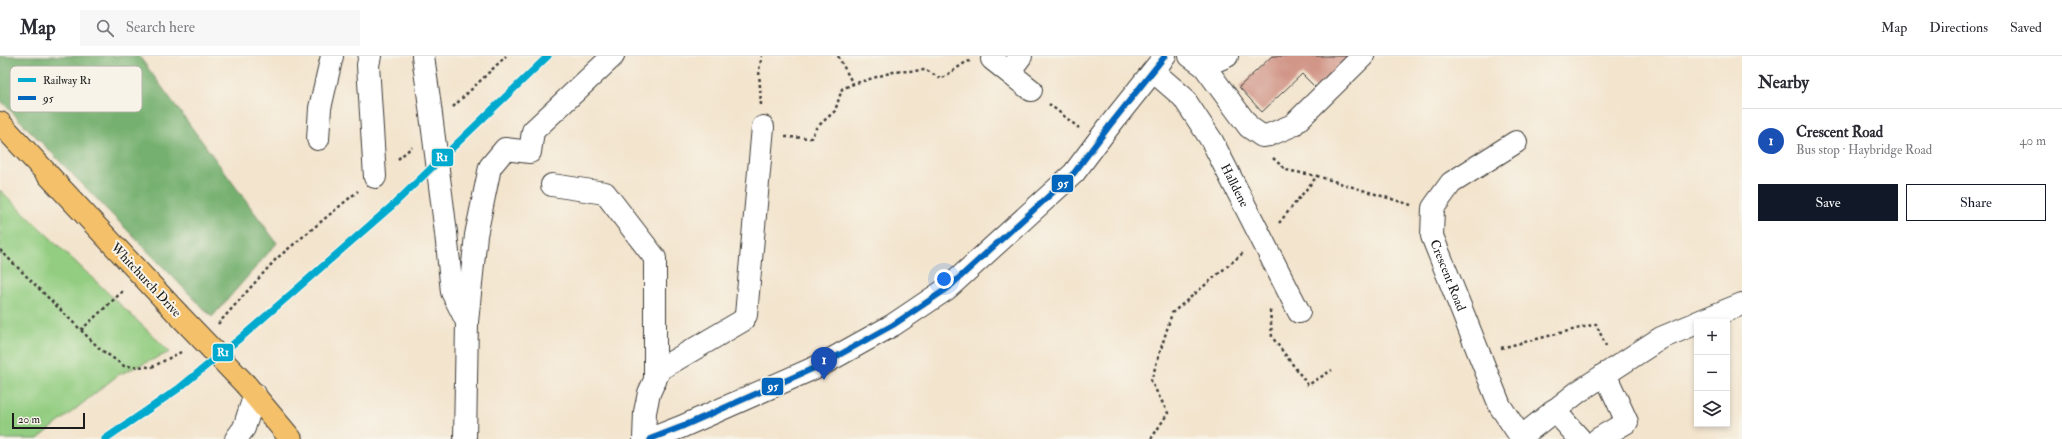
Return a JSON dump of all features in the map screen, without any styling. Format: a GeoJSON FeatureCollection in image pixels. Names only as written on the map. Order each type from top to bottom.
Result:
{"type":"FeatureCollection","features":[{"type":"Feature","properties":{"kind":"main road","name":"Whitchurch Drive"},"geometry":{"type":"LineString","coordinates":[[0,123],[250,389],[291,439]]}},
{"type":"Feature","properties":{"kind":"street"},"geometry":{"type":"LineString","coordinates":[[318,139],[320,108],[332,56]]}},
{"type":"Feature","properties":{"kind":"street"},"geometry":{"type":"LineString","coordinates":[[370,56],[368,65],[375,177]]}},
{"type":"Feature","properties":{"kind":"street"},"geometry":{"type":"LineString","coordinates":[[423,56],[430,99],[452,292],[467,322]]}},
{"type":"Feature","properties":{"kind":"street"},"geometry":{"type":"LineString","coordinates":[[465,439],[467,322],[476,235],[490,167],[505,149],[530,152],[533,131],[613,56]]}},
{"type":"Feature","properties":{"kind":"street"},"geometry":{"type":"LineString","coordinates":[[1227,56],[1197,61],[1249,127],[1262,136],[1269,135],[1293,125],[1363,56]]}},
{"type":"Feature","properties":{"kind":"street"},"geometry":{"type":"LineString","coordinates":[[992,59],[1015,64],[1031,90]]}},
{"type":"Feature","properties":{"kind":"street"},"geometry":{"type":"LineString","coordinates":[[650,439],[684,433],[822,365],[893,325],[948,288],[1074,173],[1159,64]]}},
{"type":"Feature","properties":{"kind":"street","name":"Halldene"},"geometry":{"type":"LineString","coordinates":[[1159,64],[1212,141],[1299,312]]}},
{"type":"Feature","properties":{"kind":"street"},"geometry":{"type":"LineString","coordinates":[[644,439],[645,412],[649,393],[660,369],[742,321],[746,315],[763,131]]}},
{"type":"Feature","properties":{"kind":"street","name":"Crescent Road"},"geometry":{"type":"LineString","coordinates":[[1516,142],[1451,183],[1433,208],[1432,236],[1500,406],[1519,438],[1554,410],[1610,371],[1661,338],[1694,324]]}},
{"type":"Feature","properties":{"kind":"street"},"geometry":{"type":"LineString","coordinates":[[552,185],[605,193],[655,258],[655,381]]}},
{"type":"Feature","properties":{"kind":"street","name":"Crescent Road"},"geometry":{"type":"LineString","coordinates":[[1705,319],[1742,304]]}},
{"type":"Feature","properties":{"kind":"street"},"geometry":{"type":"LineString","coordinates":[[1598,439],[1630,431],[1610,371]]}},
{"type":"Feature","properties":{"kind":"street"},"geometry":{"type":"LineString","coordinates":[[236,439],[244,428],[250,389]]}},
{"type":"Feature","properties":{"kind":"street"},"geometry":{"type":"LineString","coordinates":[[1554,410],[1580,439]]}},
{"type":"Feature","properties":{"kind":"path"},"geometry":{"type":"LineString","coordinates":[[451,110],[506,56]]}},
{"type":"Feature","properties":{"kind":"path"},"geometry":{"type":"LineString","coordinates":[[762,56],[759,70],[763,131],[811,138],[816,128],[835,111],[842,89],[853,84],[893,72],[926,70],[941,79],[966,62],[992,59]]}},
{"type":"Feature","properties":{"kind":"path"},"geometry":{"type":"LineString","coordinates":[[838,56],[853,84]]}},
{"type":"Feature","properties":{"kind":"path"},"geometry":{"type":"LineString","coordinates":[[1031,90],[1097,142]]}},
{"type":"Feature","properties":{"kind":"path"},"geometry":{"type":"LineString","coordinates":[[1269,135],[1272,158],[1286,170],[1316,176],[1433,212]]}},
{"type":"Feature","properties":{"kind":"path"},"geometry":{"type":"LineString","coordinates":[[215,327],[276,259],[418,142]]}},
{"type":"Feature","properties":{"kind":"path"},"geometry":{"type":"LineString","coordinates":[[1151,439],[1168,413],[1151,381],[1172,313],[1261,238],[1271,233],[1316,176]]}},
{"type":"Feature","properties":{"kind":"path"},"geometry":{"type":"LineString","coordinates":[[0,250],[100,349],[124,366],[152,367],[173,357],[185,349]]}},
{"type":"Feature","properties":{"kind":"path"},"geometry":{"type":"LineString","coordinates":[[81,330],[124,290]]}},
{"type":"Feature","properties":{"kind":"path"},"geometry":{"type":"LineString","coordinates":[[1270,309],[1272,337],[1308,385],[1332,370]]}},
{"type":"Feature","properties":{"kind":"path"},"geometry":{"type":"LineString","coordinates":[[1479,354],[1596,324],[1610,371]]}},
{"type":"Feature","properties":{"kind":"green space"},"geometry":{"type":"Polygon","coordinates":[[[0,56],[139,56],[277,243],[212,317],[12,112],[142,112],[142,66],[10,66],[10,110],[0,100],[0,56]]]}},
{"type":"Feature","properties":{"kind":"green space"},"geometry":{"type":"Polygon","coordinates":[[[0,190],[170,352],[118,375],[38,439],[0,439],[0,190]]]}},
{"type":"Feature","properties":{"kind":"building"},"geometry":{"type":"Polygon","coordinates":[[[1272,56],[1352,56],[1317,89],[1302,74],[1262,112],[1239,87],[1272,56]]]}},
{"type":"Feature","properties":{"kind":"rail line","name":"R1"},"geometry":{"type":"LineString","coordinates":[[105,439],[178,389],[244,335],[393,205],[548,56]]}},
{"type":"Feature","properties":{"kind":"transit line","name":"95"},"geometry":{"type":"LineString","coordinates":[[650,439],[681,427],[821,365],[893,325],[948,288],[1074,173],[1165,56]]}},
{"type":"Feature","properties":{"kind":"place","name":"Crescent Road"},"geometry":{"type":"Point","coordinates":[824,380]}}]}
